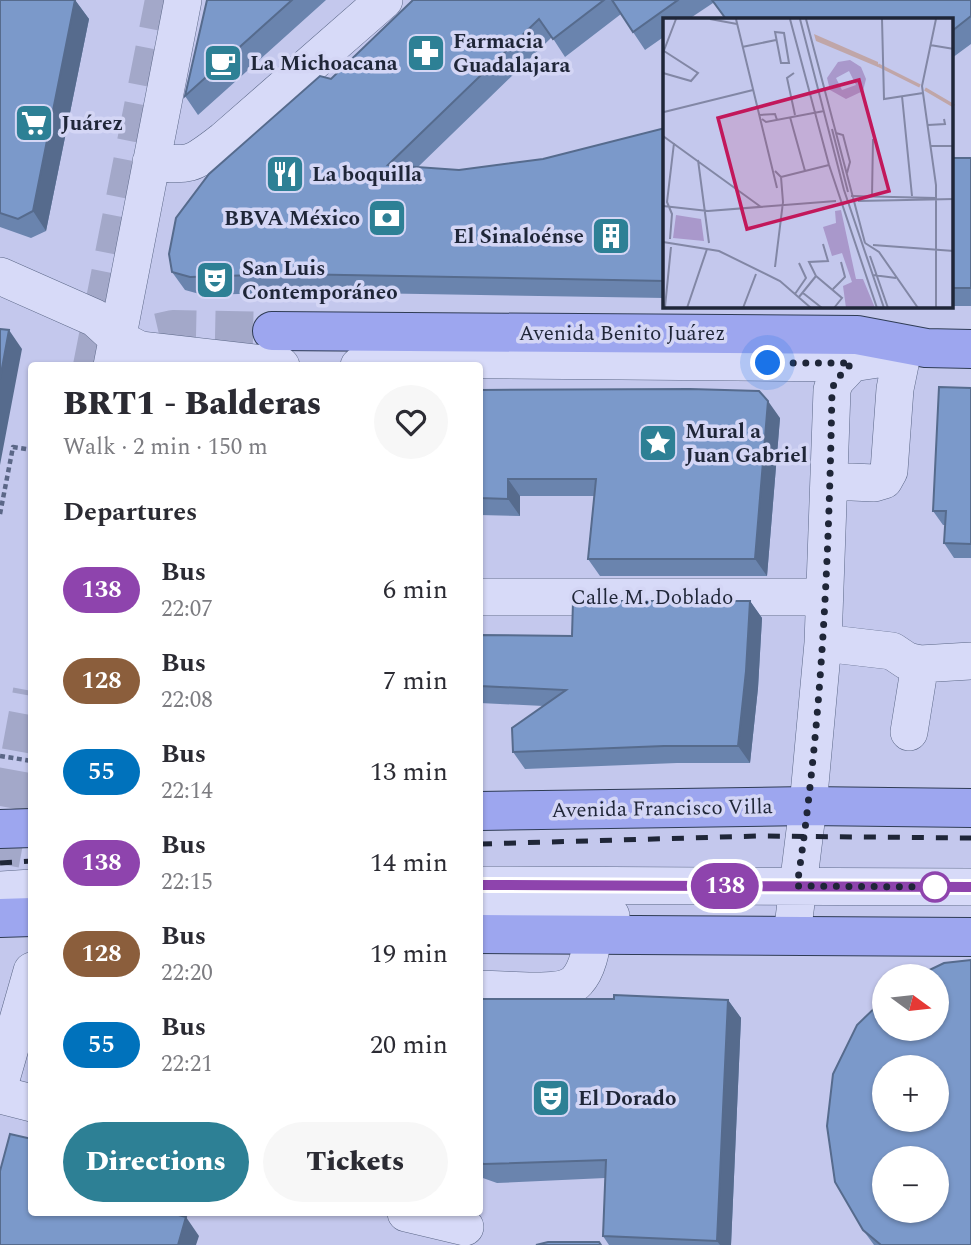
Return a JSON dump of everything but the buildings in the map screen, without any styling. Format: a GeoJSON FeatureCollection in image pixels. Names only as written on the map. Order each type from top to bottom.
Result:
{"type":"FeatureCollection","features":[{"type":"Feature","properties":{"kind":"main road","name":"Avenida Benito Juárez"},"geometry":{"type":"LineString","coordinates":[[276,348],[858,335],[904,345],[971,349]]}},
{"type":"Feature","properties":{"kind":"main road","name":"Avenida Francisco Villa"},"geometry":{"type":"LineString","coordinates":[[483,811],[808,806],[971,808]]}},
{"type":"Feature","properties":{"kind":"main road"},"geometry":{"type":"LineString","coordinates":[[0,829],[28,828]]}},
{"type":"Feature","properties":{"kind":"main road"},"geometry":{"type":"LineString","coordinates":[[483,934],[593,935],[794,913],[971,937]]}},
{"type":"Feature","properties":{"kind":"street"},"geometry":{"type":"LineString","coordinates":[[114,352],[183,0]]}},
{"type":"Feature","properties":{"kind":"street"},"geometry":{"type":"LineString","coordinates":[[152,162],[182,165],[197,160],[224,140],[384,0]]}},
{"type":"Feature","properties":{"kind":"street"},"geometry":{"type":"LineString","coordinates":[[0,275],[95,318],[114,352]]}},
{"type":"Feature","properties":{"kind":"street"},"geometry":{"type":"LineString","coordinates":[[364,362],[377,359],[852,363],[878,359],[904,345]]}},
{"type":"Feature","properties":{"kind":"street"},"geometry":{"type":"LineString","coordinates":[[830,481],[874,484],[884,480],[889,471],[895,388],[904,345]]}},
{"type":"Feature","properties":{"kind":"street"},"geometry":{"type":"LineString","coordinates":[[114,352],[276,348]]}},
{"type":"Feature","properties":{"kind":"street"},"geometry":{"type":"LineString","coordinates":[[794,913],[808,806],[823,643],[832,390],[835,381],[852,363]]}},
{"type":"Feature","properties":{"kind":"street","name":"Calle M. Doblado"},"geometry":{"type":"LineString","coordinates":[[483,597],[824,597]]}},
{"type":"Feature","properties":{"kind":"street"},"geometry":{"type":"LineString","coordinates":[[823,643],[892,651],[907,661],[920,664],[971,660]]}},
{"type":"Feature","properties":{"kind":"street"},"geometry":{"type":"LineString","coordinates":[[909,732],[920,664]]}},
{"type":"Feature","properties":{"kind":"street"},"geometry":{"type":"LineString","coordinates":[[483,885],[794,913],[971,887]]}},
{"type":"Feature","properties":{"kind":"street"},"geometry":{"type":"LineString","coordinates":[[483,914],[794,913],[971,920]]}},
{"type":"Feature","properties":{"kind":"street"},"geometry":{"type":"LineString","coordinates":[[483,989],[560,990],[569,986],[577,982],[590,957],[593,935]]}},
{"type":"Feature","properties":{"kind":"street"},"geometry":{"type":"LineString","coordinates":[[0,1083],[28,985]]}},
{"type":"Feature","properties":{"kind":"street"},"geometry":{"type":"LineString","coordinates":[[0,1095],[28,1102]]}},
{"type":"Feature","properties":{"kind":"street"},"geometry":{"type":"LineString","coordinates":[[419,1216],[465,1227]]}},
{"type":"Feature","properties":{"kind":"path"},"geometry":{"type":"LineString","coordinates":[[0,514],[13,447],[28,449]]}},
{"type":"Feature","properties":{"kind":"path"},"geometry":{"type":"LineString","coordinates":[[0,755],[28,760]]}},
{"type":"Feature","properties":{"kind":"tunnel"},"geometry":{"type":"LineString","coordinates":[[93,362],[164,0]]}},
{"type":"Feature","properties":{"kind":"tunnel"},"geometry":{"type":"LineString","coordinates":[[115,362],[143,336],[173,329],[272,331]]}},
{"type":"Feature","properties":{"kind":"tunnel"},"geometry":{"type":"LineString","coordinates":[[0,864],[28,713]]}},
{"type":"Feature","properties":{"kind":"railway"},"geometry":{"type":"LineString","coordinates":[[483,844],[758,836],[971,838]]}},
{"type":"Feature","properties":{"kind":"railway"},"geometry":{"type":"LineString","coordinates":[[0,863],[28,861]]}},
{"type":"Feature","properties":{"kind":"bus line","name":"138"},"geometry":{"type":"LineString","coordinates":[[483,885],[971,887]]}},
{"type":"Feature","properties":{"kind":"place","name":"Farmacia Guadalajara"},"geometry":{"type":"Point","coordinates":[426,53]}},
{"type":"Feature","properties":{"kind":"place","name":"La Michoacana"},"geometry":{"type":"Point","coordinates":[223,63]}},
{"type":"Feature","properties":{"kind":"place","name":"Juárez"},"geometry":{"type":"Point","coordinates":[34,123]}},
{"type":"Feature","properties":{"kind":"place","name":"La boquilla"},"geometry":{"type":"Point","coordinates":[285,174]}},
{"type":"Feature","properties":{"kind":"place","name":"BBVA México"},"geometry":{"type":"Point","coordinates":[387,218]}},
{"type":"Feature","properties":{"kind":"place","name":"El Sinaloénse"},"geometry":{"type":"Point","coordinates":[611,236]}},
{"type":"Feature","properties":{"kind":"place","name":"San Luis Contemporáneo"},"geometry":{"type":"Point","coordinates":[215,280]}},
{"type":"Feature","properties":{"kind":"place","name":"Mural a Juan Gabriel"},"geometry":{"type":"Point","coordinates":[658,443]}},
{"type":"Feature","properties":{"kind":"place","name":"El Dorado"},"geometry":{"type":"Point","coordinates":[551,1098]}},
{"type":"Feature","properties":{"kind":"route"},"geometry":{"type":"LineString","coordinates":[[768,363],[852,363],[835,381],[832,390],[823,643],[808,806],[797,886],[935,887]]}}]}
